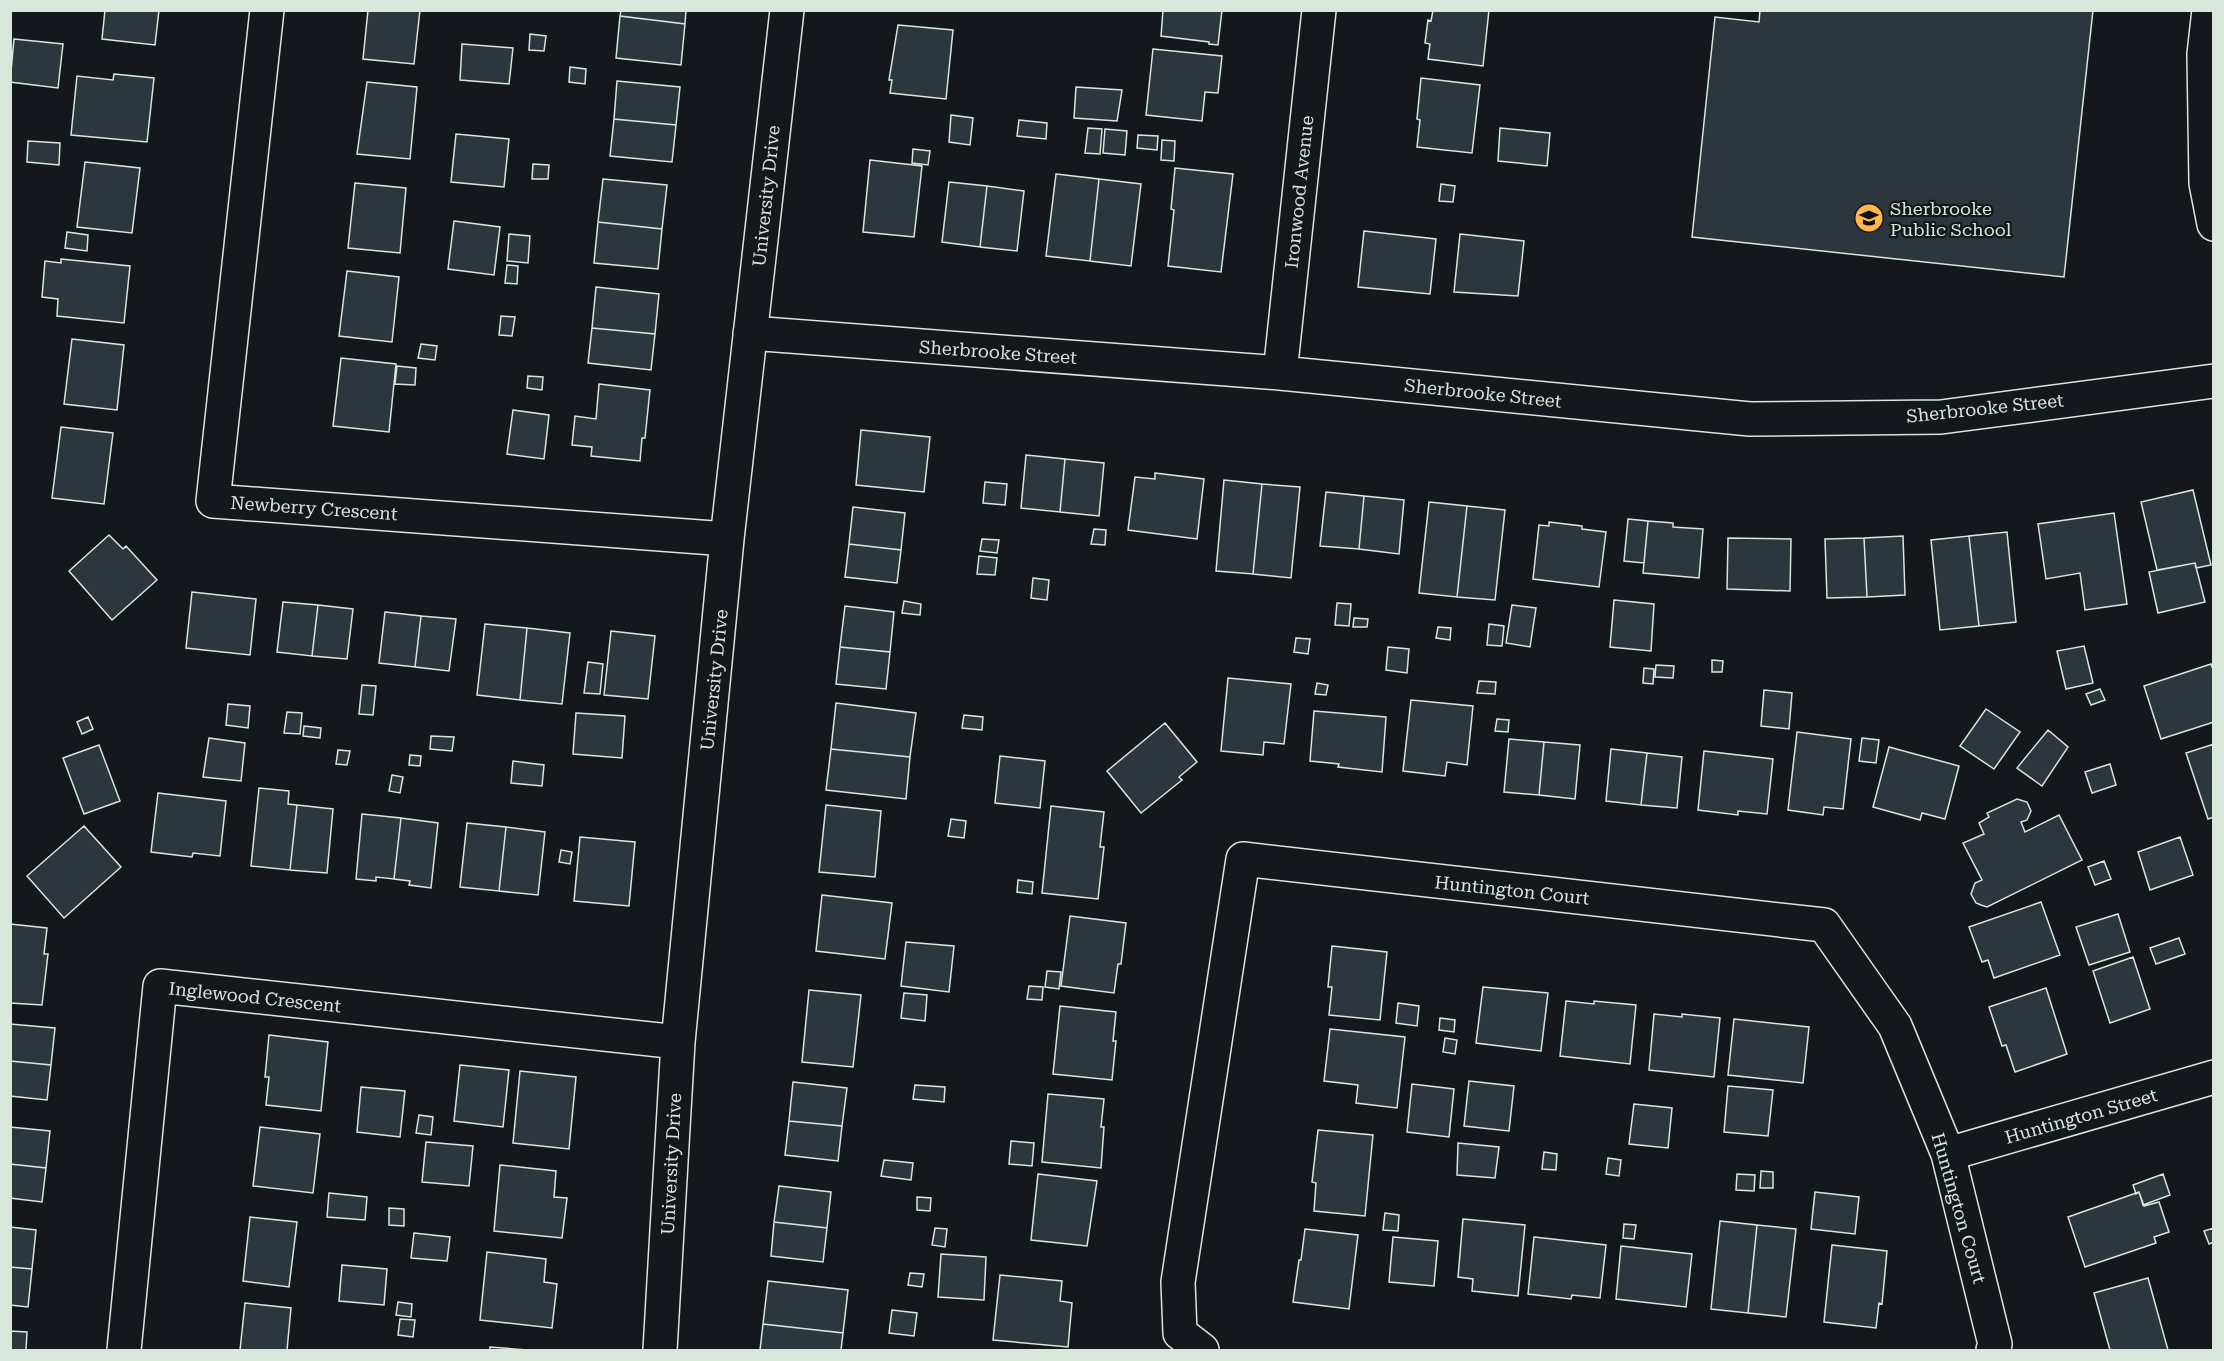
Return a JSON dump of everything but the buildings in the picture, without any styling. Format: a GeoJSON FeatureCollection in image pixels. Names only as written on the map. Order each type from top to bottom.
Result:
{"type":"FeatureCollection","features":[{"type":"Feature","properties":{"kind":"street","name":"Newberry Crescent"},"geometry":{"type":"LineString","coordinates":[[267,10],[213,501],[728,539]]}},
{"type":"Feature","properties":{"kind":"street","name":"University Drive"},"geometry":{"type":"LineString","coordinates":[[660,1350],[678,1042],[728,539],[787,10]]}},
{"type":"Feature","properties":{"kind":"street","name":"Ironwood Avenue"},"geometry":{"type":"LineString","coordinates":[[1280,373],[1319,10]]}},
{"type":"Feature","properties":{"kind":"street"},"geometry":{"type":"LineString","coordinates":[[2209,10],[2205,54],[2206,183],[2214,224]]}},
{"type":"Feature","properties":{"kind":"street","name":"Sherbrooke Street"},"geometry":{"type":"LineString","coordinates":[[750,333],[1280,373],[1750,419],[1941,417],[2214,381]]}},
{"type":"Feature","properties":{"kind":"street","name":"Huntington Court"},"geometry":{"type":"LineString","coordinates":[[1202,1350],[1180,1333],[1178,1282],[1243,859],[1824,925],[1895,1026],[1948,1154],[1995,1344],[1993,1350]]}},
{"type":"Feature","properties":{"kind":"street","name":"Inglewood Crescent"},"geometry":{"type":"LineString","coordinates":[[124,1350],[160,987],[678,1042]]}},
{"type":"Feature","properties":{"kind":"street","name":"Huntington Street"},"geometry":{"type":"LineString","coordinates":[[1948,1154],[2214,1077]]}},
{"type":"Feature","properties":{"kind":"place","name":"Sherbrooke Public School"},"geometry":{"type":"Point","coordinates":[1869,218]}}]}
